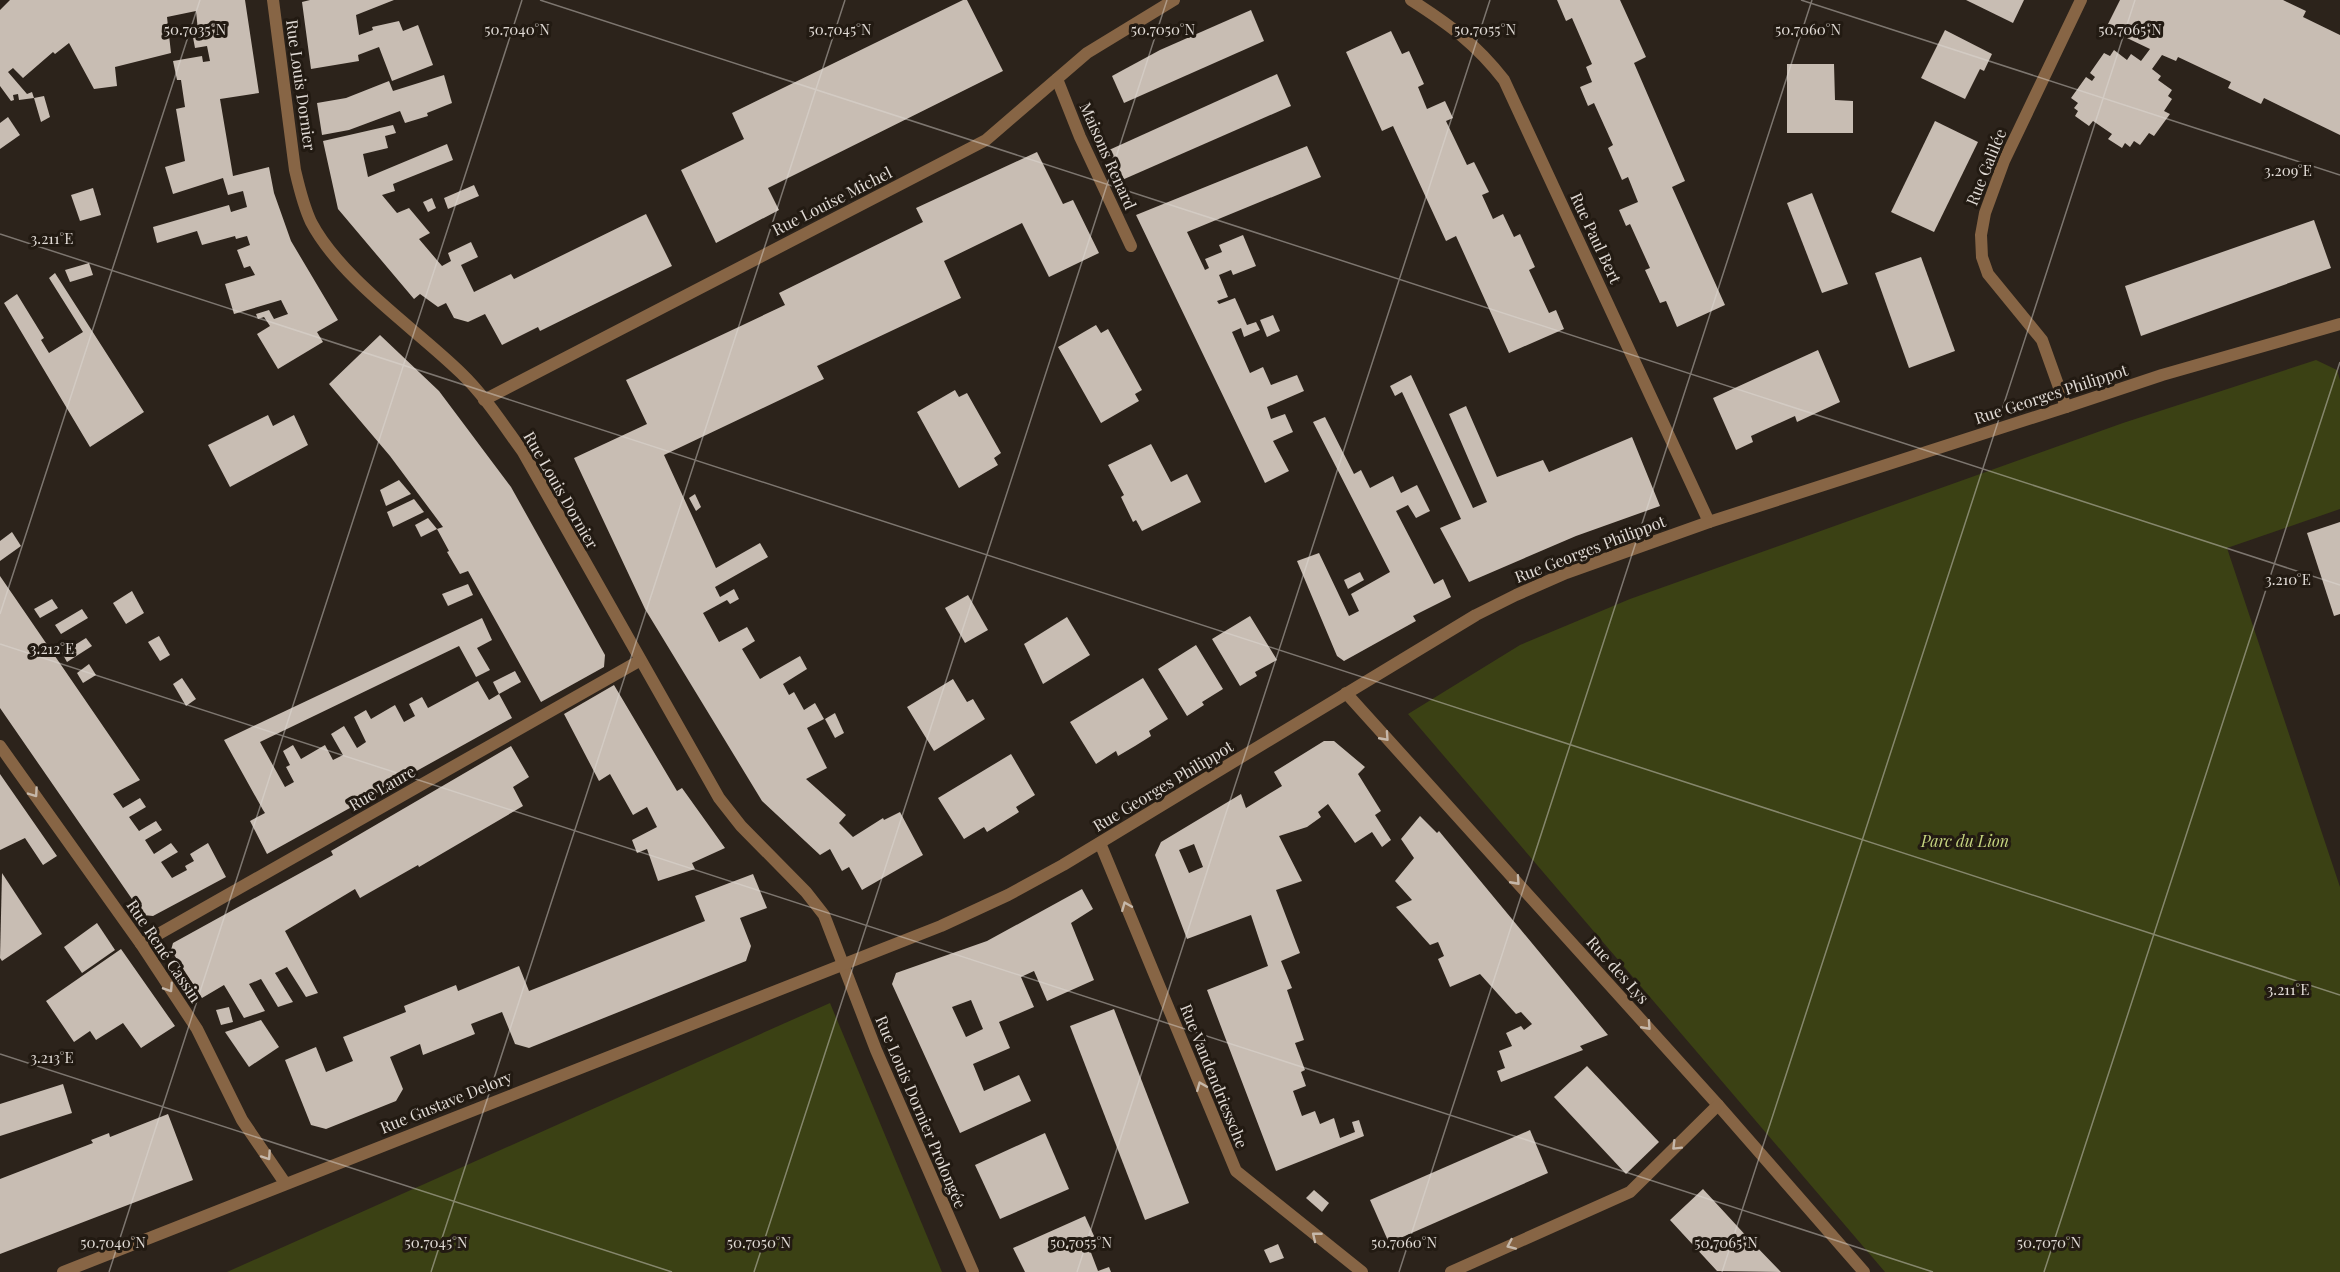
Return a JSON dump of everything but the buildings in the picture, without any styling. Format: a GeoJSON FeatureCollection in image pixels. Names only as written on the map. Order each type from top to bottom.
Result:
{"type":"FeatureCollection","features":[{"type":"Feature","properties":{"kind":"street","name":"Rue Louis Dornier"},"geometry":{"type":"LineString","coordinates":[[273,0],[295,170],[311,221],[339,262],[463,375],[523,452],[639,661],[719,798],[741,826],[806,892],[824,915],[843,964]]}},
{"type":"Feature","properties":{"kind":"street","name":"Rue Louise Michel"},"geometry":{"type":"LineString","coordinates":[[484,400],[986,140],[1096,47],[1174,0]]}},
{"type":"Feature","properties":{"kind":"street","name":"Rue Paul Bert"},"geometry":{"type":"LineString","coordinates":[[1411,0],[1460,32],[1475,45],[1508,87],[1709,522]]}},
{"type":"Feature","properties":{"kind":"street","name":"Rue Galilée"},"geometry":{"type":"LineString","coordinates":[[2066,407],[2042,340],[1988,274],[1982,257],[1981,235],[1984,213],[2004,161],[2081,0]]}},
{"type":"Feature","properties":{"kind":"street","name":"Maisons Renard"},"geometry":{"type":"LineString","coordinates":[[1057,79],[1080,137],[1131,246]]}},
{"type":"Feature","properties":{"kind":"street","name":"Rue Georges Philippot"},"geometry":{"type":"LineString","coordinates":[[843,964],[941,926],[1008,895],[1100,843],[1476,615],[1566,573],[1709,522],[2162,375],[2340,324]]}},
{"type":"Feature","properties":{"kind":"street","name":"Rue Laure"},"geometry":{"type":"LineString","coordinates":[[141,944],[639,661]]}},
{"type":"Feature","properties":{"kind":"street","name":"Rue des Lys"},"geometry":{"type":"LineString","coordinates":[[1346,693],[1718,1105],[1864,1272]]}},
{"type":"Feature","properties":{"kind":"street","name":"Rue René Cassin"},"geometry":{"type":"LineString","coordinates":[[0,746],[141,944],[197,1029],[242,1120],[285,1183]]}},
{"type":"Feature","properties":{"kind":"street","name":"Rue Vandendriessche"},"geometry":{"type":"LineString","coordinates":[[1100,843],[1236,1171],[1362,1272]]}},
{"type":"Feature","properties":{"kind":"street","name":"Rue Gustave Delory"},"geometry":{"type":"LineString","coordinates":[[63,1272],[843,964]]}},
{"type":"Feature","properties":{"kind":"street","name":"Rue Louis Dornier Prolongée"},"geometry":{"type":"LineString","coordinates":[[843,964],[876,1050],[973,1272]]}},
{"type":"Feature","properties":{"kind":"street"},"geometry":{"type":"LineString","coordinates":[[1451,1272],[1630,1192],[1718,1105]]}},
{"type":"Feature","properties":{"kind":"green space","name":"Parc du Lion"},"geometry":{"type":"Polygon","coordinates":[[[2316,360],[2337,370],[2340,380],[2340,509],[2227,548],[2340,887],[2340,1272],[1885,1272],[1408,714],[1520,645],[1630,599],[2123,423],[2316,360]]]}},
{"type":"Feature","properties":{"kind":"green space"},"geometry":{"type":"Polygon","coordinates":[[[830,1003],[942,1272],[227,1272],[830,1003]]]}}]}
